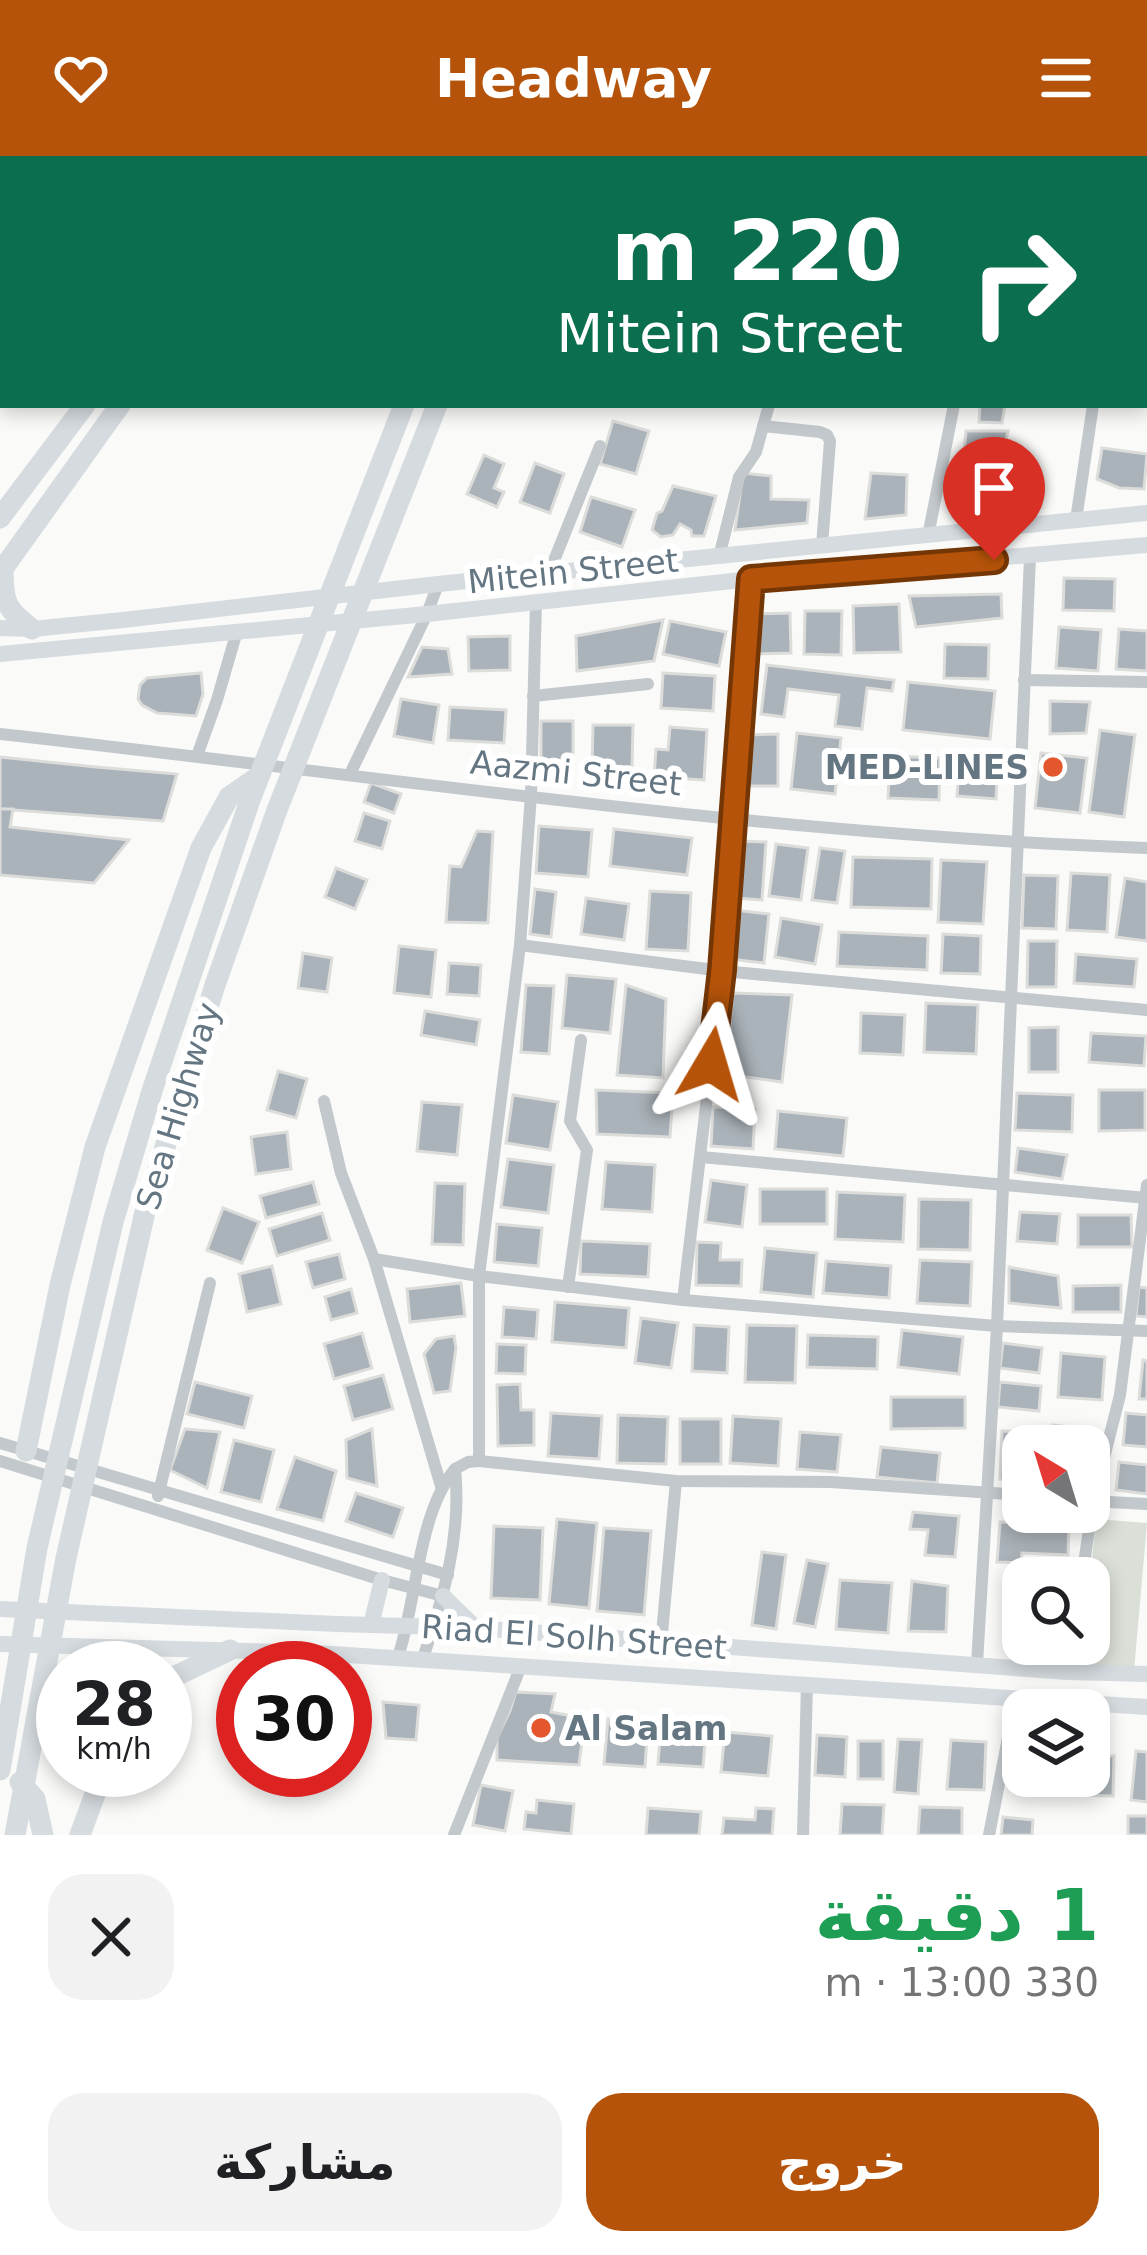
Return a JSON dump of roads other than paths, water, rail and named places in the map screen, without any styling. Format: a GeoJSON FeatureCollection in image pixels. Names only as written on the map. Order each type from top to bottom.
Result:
{"type":"FeatureCollection","features":[{"type":"Feature","properties":{"kind":"highway"},"geometry":{"type":"LineString","coordinates":[[0,518],[83,408]]}},
{"type":"Feature","properties":{"kind":"highway"},"geometry":{"type":"LineString","coordinates":[[32,629],[6,604],[2,570],[118,408]]}},
{"type":"Feature","properties":{"kind":"highway","name":"Sea Highway"},"geometry":{"type":"LineString","coordinates":[[0,1773],[37,1548],[113,1222],[152,1090],[259,777],[403,408]]}},
{"type":"Feature","properties":{"kind":"highway","name":"Sea Highway"},"geometry":{"type":"LineString","coordinates":[[15,1835],[66,1558],[145,1212],[215,985],[277,810],[436,408]]}},
{"type":"Feature","properties":{"kind":"highway"},"geometry":{"type":"LineString","coordinates":[[26,1451],[45,1349],[95,1147],[202,848],[230,797],[259,777]]}},
{"type":"Feature","properties":{"kind":"highway"},"geometry":{"type":"LineString","coordinates":[[0,1773],[21,1783],[35,1799],[43,1835]]}},
{"type":"Feature","properties":{"kind":"highway"},"geometry":{"type":"LineString","coordinates":[[80,1835],[94,1797]]}},
{"type":"Feature","properties":{"kind":"street"},"geometry":{"type":"LineString","coordinates":[[718,556],[739,477],[757,452],[768,408]]}},
{"type":"Feature","properties":{"kind":"street"},"geometry":{"type":"LineString","coordinates":[[928,536],[953,408]]}},
{"type":"Feature","properties":{"kind":"street"},"geometry":{"type":"LineString","coordinates":[[1076,520],[1093,408]]}},
{"type":"Feature","properties":{"kind":"street"},"geometry":{"type":"LineString","coordinates":[[763,426],[820,432],[830,441],[822,547]]}},
{"type":"Feature","properties":{"kind":"street"},"geometry":{"type":"LineString","coordinates":[[549,573],[600,446]]}},
{"type":"Feature","properties":{"kind":"street","name":"Mitein Street"},"geometry":{"type":"LineString","coordinates":[[0,628],[32,629],[1147,513]]}},
{"type":"Feature","properties":{"kind":"street"},"geometry":{"type":"LineString","coordinates":[[959,532],[959,563]]}},
{"type":"Feature","properties":{"kind":"street","name":"Mitein Street"},"geometry":{"type":"LineString","coordinates":[[0,654],[751,579],[1147,545]]}},
{"type":"Feature","properties":{"kind":"street"},"geometry":{"type":"LineString","coordinates":[[977,1664],[998,1326],[1030,557]]}},
{"type":"Feature","properties":{"kind":"street"},"geometry":{"type":"LineString","coordinates":[[683,1300],[722,970],[751,579]]}},
{"type":"Feature","properties":{"kind":"street"},"geometry":{"type":"LineString","coordinates":[[350,773],[438,584]]}},
{"type":"Feature","properties":{"kind":"street"},"geometry":{"type":"LineString","coordinates":[[479,1461],[479,1276],[520,945],[531,795],[536,602]]}},
{"type":"Feature","properties":{"kind":"street"},"geometry":{"type":"LineString","coordinates":[[197,756],[237,631]]}},
{"type":"Feature","properties":{"kind":"street"},"geometry":{"type":"LineString","coordinates":[[1024,680],[1147,682]]}},
{"type":"Feature","properties":{"kind":"street"},"geometry":{"type":"LineString","coordinates":[[533,696],[648,684]]}},
{"type":"Feature","properties":{"kind":"street","name":"Aazmi Street"},"geometry":{"type":"LineString","coordinates":[[0,734],[734,818],[1018,844],[1147,848]]}},
{"type":"Feature","properties":{"kind":"street"},"geometry":{"type":"LineString","coordinates":[[520,945],[722,970],[1147,1010]]}},
{"type":"Feature","properties":{"kind":"street"},"geometry":{"type":"LineString","coordinates":[[568,1287],[587,1150],[570,1121],[581,1040]]}},
{"type":"Feature","properties":{"kind":"street"},"geometry":{"type":"LineString","coordinates":[[324,1101],[341,1173],[374,1259],[441,1486]]}},
{"type":"Feature","properties":{"kind":"street"},"geometry":{"type":"LineString","coordinates":[[700,1157],[1146,1193],[1120,1395],[1110,1432]]}},
{"type":"Feature","properties":{"kind":"street"},"geometry":{"type":"LineString","coordinates":[[374,1259],[683,1300],[998,1326],[1147,1331]]}},
{"type":"Feature","properties":{"kind":"street"},"geometry":{"type":"LineString","coordinates":[[154,1509],[210,1283]]}},
{"type":"Feature","properties":{"kind":"street"},"geometry":{"type":"LineString","coordinates":[[0,1443],[448,1575]]}},
{"type":"Feature","properties":{"kind":"street"},"geometry":{"type":"LineString","coordinates":[[0,1461],[443,1596],[476,1628]]}},
{"type":"Feature","properties":{"kind":"street"},"geometry":{"type":"LineString","coordinates":[[397,1660],[441,1486],[468,1462],[676,1481],[831,1482],[1002,1493]]}},
{"type":"Feature","properties":{"kind":"street"},"geometry":{"type":"LineString","coordinates":[[422,1661],[448,1575],[459,1502],[455,1469]]}},
{"type":"Feature","properties":{"kind":"street"},"geometry":{"type":"LineString","coordinates":[[661,1644],[676,1481]]}},
{"type":"Feature","properties":{"kind":"street"},"geometry":{"type":"LineString","coordinates":[[1110,1502],[1147,1504]]}},
{"type":"Feature","properties":{"kind":"street"},"geometry":{"type":"LineString","coordinates":[[371,1625],[382,1580]]}},
{"type":"Feature","properties":{"kind":"street","name":"Riad El Solh Street"},"geometry":{"type":"LineString","coordinates":[[0,1609],[476,1628],[1147,1674]]}},
{"type":"Feature","properties":{"kind":"street","name":"Riad El Solh Street"},"geometry":{"type":"LineString","coordinates":[[0,1644],[216,1650]]}},
{"type":"Feature","properties":{"kind":"street","name":"Riad El Solh Street"},"geometry":{"type":"LineString","coordinates":[[372,1659],[1002,1696]]}},
{"type":"Feature","properties":{"kind":"street"},"geometry":{"type":"LineString","coordinates":[[1068,1672],[1069,1665]]}},
{"type":"Feature","properties":{"kind":"street"},"geometry":{"type":"LineString","coordinates":[[469,1835],[454,1834],[521,1666]]}},
{"type":"Feature","properties":{"kind":"street"},"geometry":{"type":"LineString","coordinates":[[803,1835],[807,1684]]}},
{"type":"Feature","properties":{"kind":"street","name":"Riad El Solh Street"},"geometry":{"type":"LineString","coordinates":[[1110,1704],[1147,1707]]}},
{"type":"Feature","properties":{"kind":"street"},"geometry":{"type":"LineString","coordinates":[[989,1835],[1002,1769]]}},
{"type":"Feature","properties":{"kind":"place","name":"MED-LINES"},"geometry":{"type":"Point","coordinates":[1053,767]}},
{"type":"Feature","properties":{"kind":"place","name":"Al Salam"},"geometry":{"type":"Point","coordinates":[541,1728]}}]}
